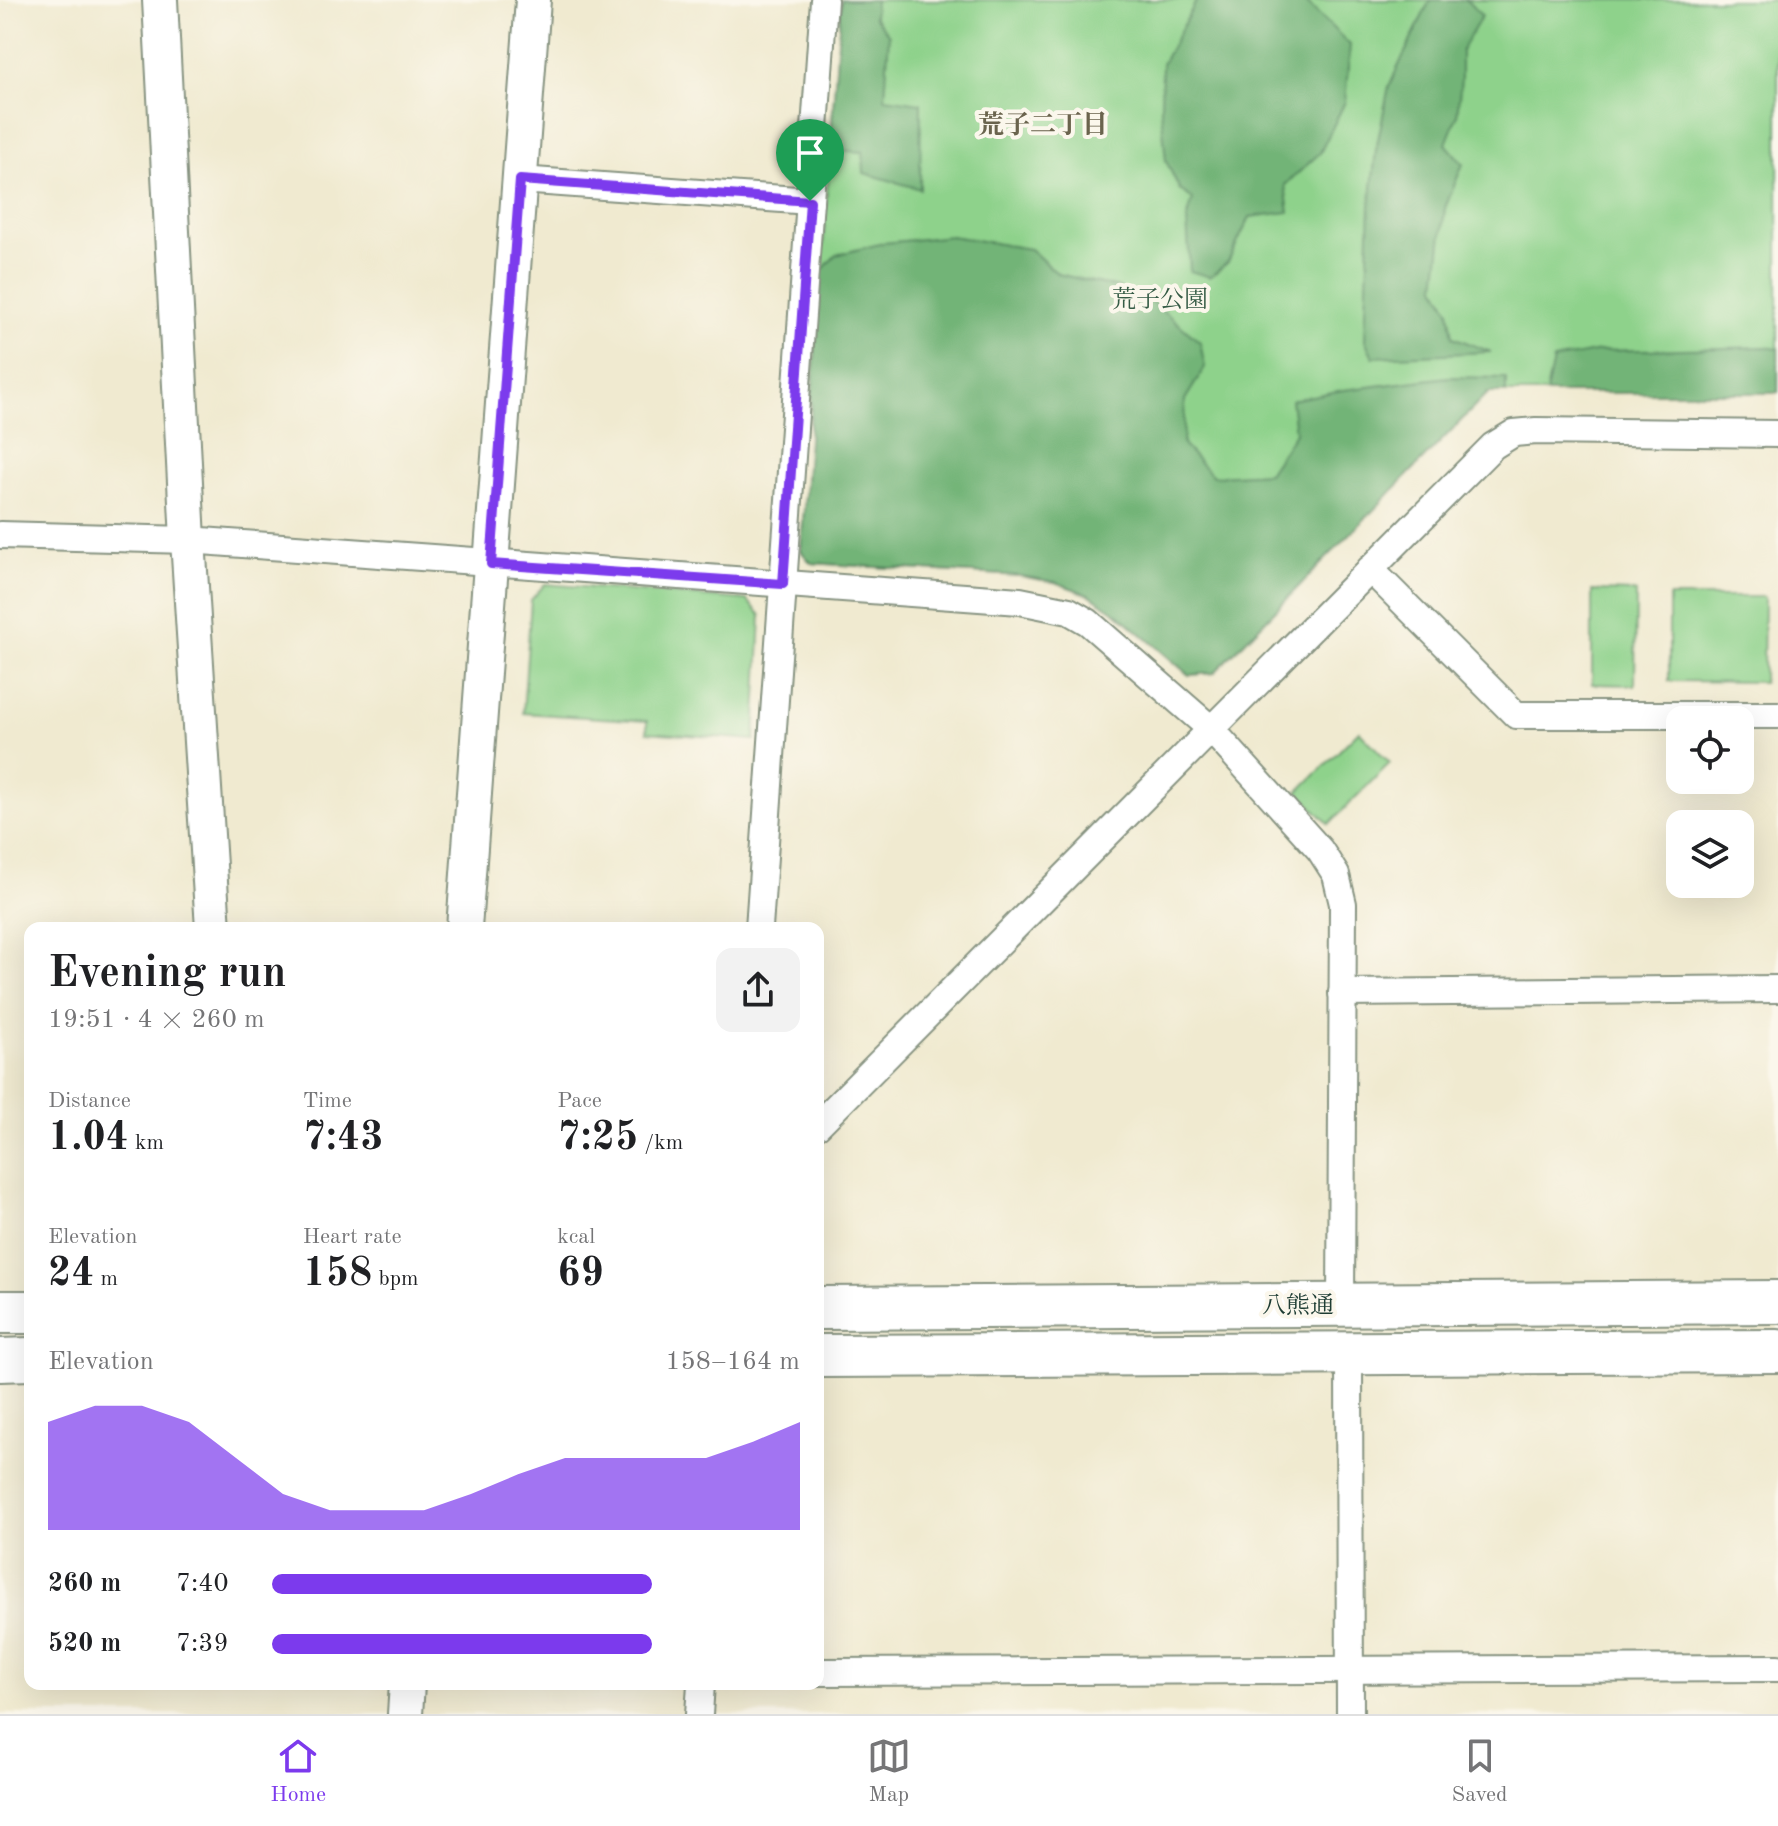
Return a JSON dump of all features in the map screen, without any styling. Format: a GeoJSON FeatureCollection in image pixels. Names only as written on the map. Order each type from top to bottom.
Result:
{"type":"FeatureCollection","features":[{"type":"Feature","properties":{"kind":"main road","name":"八熊通"},"geometry":{"type":"LineString","coordinates":[[824,1308],[1778,1302]]}},
{"type":"Feature","properties":{"kind":"main road"},"geometry":{"type":"LineString","coordinates":[[0,1312],[24,1312]]}},
{"type":"Feature","properties":{"kind":"main road","name":"八熊通"},"geometry":{"type":"LineString","coordinates":[[824,1356],[1778,1351]]}},
{"type":"Feature","properties":{"kind":"main road"},"geometry":{"type":"LineString","coordinates":[[0,1360],[24,1359]]}},
{"type":"Feature","properties":{"kind":"street"},"geometry":{"type":"LineString","coordinates":[[160,0],[188,540],[213,922]]}},
{"type":"Feature","properties":{"kind":"street"},"geometry":{"type":"LineString","coordinates":[[464,922],[533,0]]}},
{"type":"Feature","properties":{"kind":"street"},"geometry":{"type":"LineString","coordinates":[[759,922],[824,0]]}},
{"type":"Feature","properties":{"kind":"street"},"geometry":{"type":"LineString","coordinates":[[520,180],[810,201]]}},
{"type":"Feature","properties":{"kind":"street"},"geometry":{"type":"LineString","coordinates":[[824,1119],[1493,446],[1514,433],[1536,431],[1778,434]]}},
{"type":"Feature","properties":{"kind":"street"},"geometry":{"type":"LineString","coordinates":[[0,535],[188,540],[1020,601],[1069,611],[1088,622],[1211,729],[1320,850],[1336,875],[1343,904],[1341,1305]]}},
{"type":"Feature","properties":{"kind":"street"},"geometry":{"type":"LineString","coordinates":[[1370,569],[1516,715],[1778,715]]}},
{"type":"Feature","properties":{"kind":"street"},"geometry":{"type":"LineString","coordinates":[[1342,993],[1778,989]]}},
{"type":"Feature","properties":{"kind":"street"},"geometry":{"type":"LineString","coordinates":[[1349,1355],[1350,1714]]}},
{"type":"Feature","properties":{"kind":"street"},"geometry":{"type":"LineString","coordinates":[[824,1672],[1778,1668]]}},
{"type":"Feature","properties":{"kind":"street"},"geometry":{"type":"LineString","coordinates":[[405,1714],[407,1690]]}},
{"type":"Feature","properties":{"kind":"street"},"geometry":{"type":"LineString","coordinates":[[699,1714],[701,1690]]}},
{"type":"Feature","properties":{"kind":"green space","name":"荒子公園"},"geometry":{"type":"Polygon","coordinates":[[[841,0],[1778,0],[1778,393],[1488,393],[1214,673],[1189,675],[1117,613],[1090,595],[1055,582],[1020,576],[811,563],[801,551],[841,0]]]}},
{"type":"Feature","properties":{"kind":"green space"},"geometry":{"type":"Polygon","coordinates":[[[841,0],[875,0],[874,17],[889,35],[885,98],[921,103],[920,189],[864,173],[863,152],[830,150],[841,0]]]}},
{"type":"Feature","properties":{"kind":"green space"},"geometry":{"type":"Polygon","coordinates":[[[1197,0],[1304,0],[1350,45],[1345,102],[1320,153],[1285,185],[1289,212],[1250,217],[1228,262],[1210,277],[1190,271],[1187,219],[1193,199],[1180,190],[1166,161],[1161,108],[1162,64],[1197,0]]]}},
{"type":"Feature","properties":{"kind":"green space"},"geometry":{"type":"Polygon","coordinates":[[[1430,0],[1466,0],[1482,16],[1461,51],[1457,116],[1446,144],[1463,164],[1445,208],[1436,286],[1449,310],[1453,337],[1491,352],[1373,357],[1365,340],[1370,206],[1376,150],[1389,86],[1430,0]]]}},
{"type":"Feature","properties":{"kind":"green space"},"geometry":{"type":"Polygon","coordinates":[[[951,236],[1030,249],[1058,274],[1119,288],[1154,303],[1200,342],[1205,367],[1185,400],[1183,445],[1213,476],[1268,473],[1295,433],[1291,400],[1448,377],[1506,378],[1506,393],[1488,393],[1214,673],[1189,675],[1117,613],[1090,595],[1055,582],[1020,576],[811,563],[801,551],[821,271],[836,255],[883,243],[951,236]]]}},
{"type":"Feature","properties":{"kind":"green space"},"geometry":{"type":"Polygon","coordinates":[[[1778,349],[1778,393],[1546,393],[1553,360],[1599,351],[1778,349]]]}},
{"type":"Feature","properties":{"kind":"green space"},"geometry":{"type":"Polygon","coordinates":[[[545,584],[747,600],[761,615],[755,740],[647,732],[647,721],[523,713],[531,600],[545,584]]]}},
{"type":"Feature","properties":{"kind":"green space"},"geometry":{"type":"Polygon","coordinates":[[[1592,591],[1636,592],[1635,685],[1592,684],[1592,591]]]}},
{"type":"Feature","properties":{"kind":"green space"},"geometry":{"type":"Polygon","coordinates":[[[1669,597],[1764,597],[1763,682],[1669,681],[1669,597]]]}},
{"type":"Feature","properties":{"kind":"green space"},"geometry":{"type":"Polygon","coordinates":[[[1359,731],[1390,763],[1329,824],[1298,792],[1359,731]]]}},
{"type":"Feature","properties":{"kind":"district","name":"荒子二丁目"},"geometry":{"type":"Point","coordinates":[1043,124]}},
{"type":"Feature","properties":{"kind":"route"},"geometry":{"type":"LineString","coordinates":[[520,180],[810,201],[783,584],[491,564],[520,180]]}}]}
